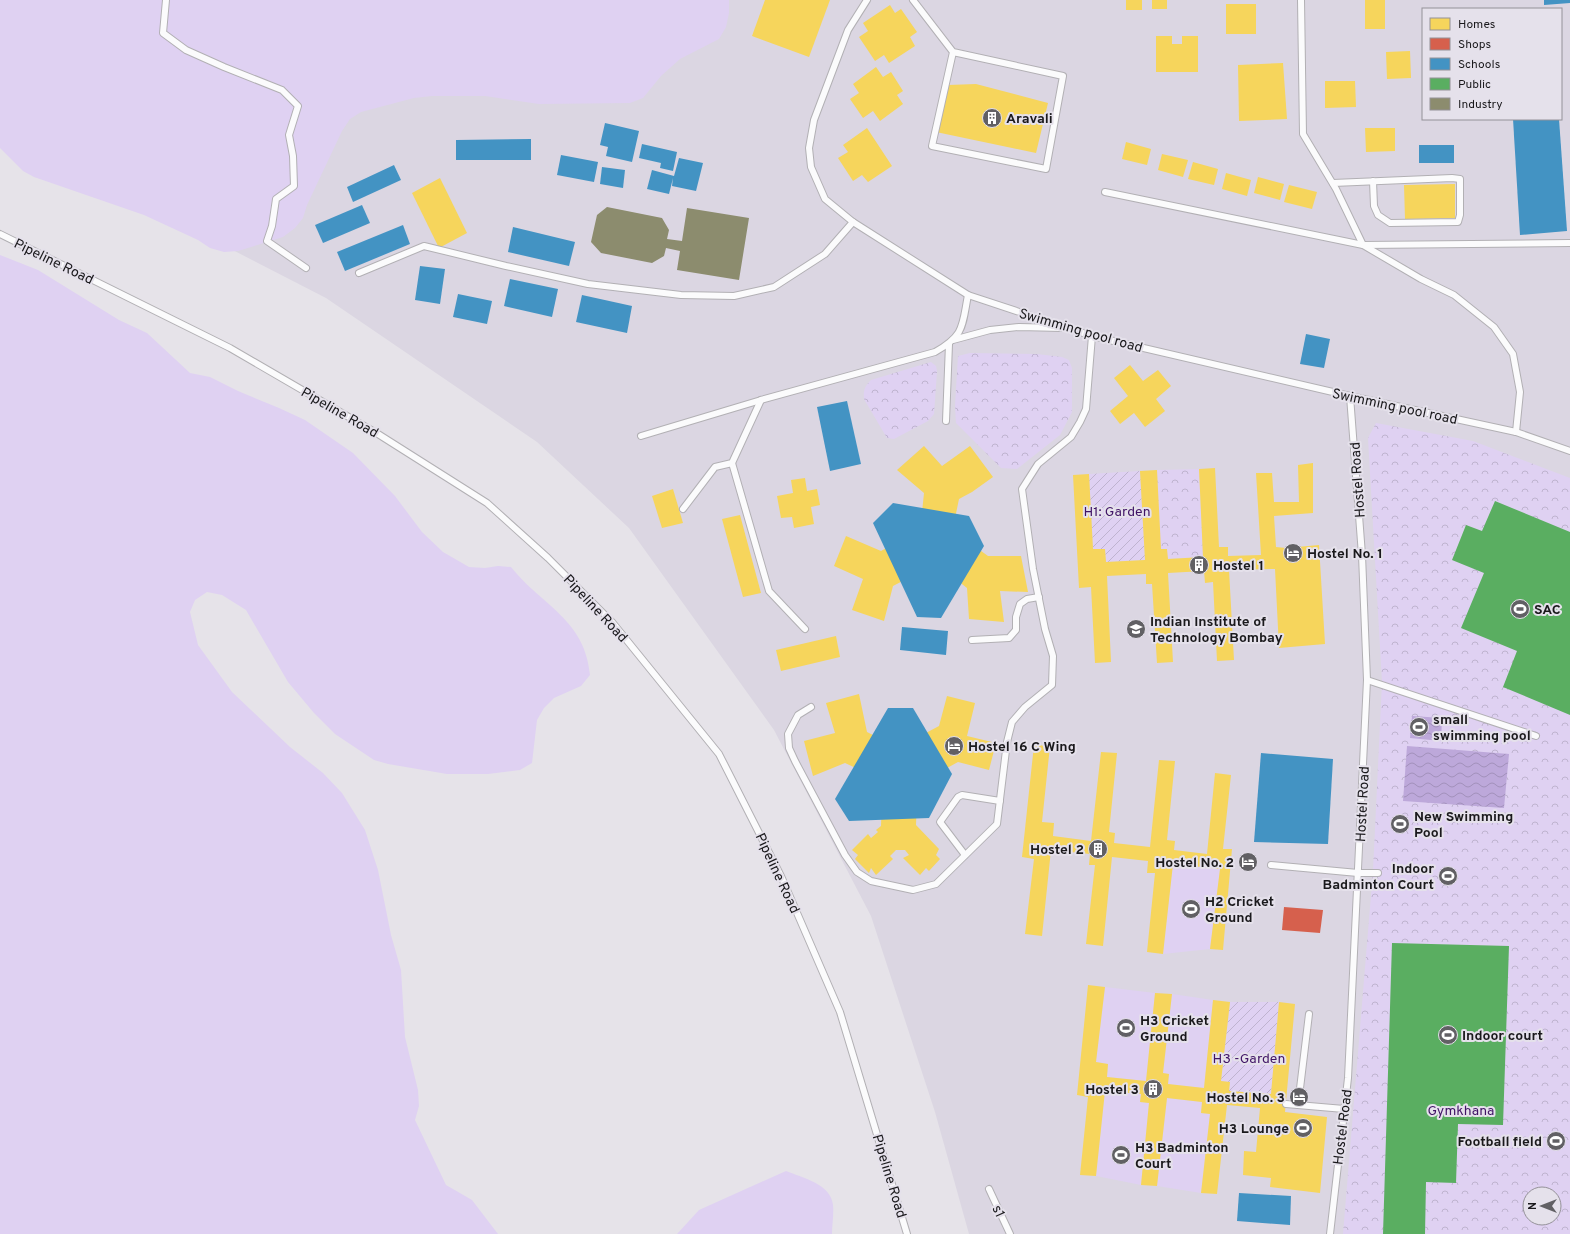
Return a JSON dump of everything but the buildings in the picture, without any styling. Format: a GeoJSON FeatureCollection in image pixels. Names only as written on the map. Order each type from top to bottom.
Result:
{"type":"FeatureCollection","features":[{"type":"Feature","properties":{"kind":"lane"},"geometry":{"type":"LineString","coordinates":[[166,0],[163,33],[186,50],[282,90],[298,106],[289,135],[294,186],[276,199],[272,226],[267,242],[306,268]]}},
{"type":"Feature","properties":{"kind":"lane","name":"Swimming pool road"},"geometry":{"type":"LineString","coordinates":[[867,0],[848,30],[814,120],[809,148],[812,167],[825,199],[853,222],[968,295],[1069,329],[1092,336],[1350,396],[1516,432],[1570,451]]}},
{"type":"Feature","properties":{"kind":"lane"},"geometry":{"type":"LineString","coordinates":[[913,0],[953,52],[1063,76],[1046,169],[932,146],[953,52]]}},
{"type":"Feature","properties":{"kind":"lane"},"geometry":{"type":"LineString","coordinates":[[1301,0],[1303,134],[1332,183],[1363,245],[1421,279],[1454,295],[1494,327],[1513,354],[1520,392],[1516,432]]}},
{"type":"Feature","properties":{"kind":"lane"},"geometry":{"type":"LineString","coordinates":[[1332,183],[1373,181],[1452,178],[1460,179],[1460,216],[1458,222],[1390,223],[1378,215],[1374,206],[1373,181]]}},
{"type":"Feature","properties":{"kind":"lane"},"geometry":{"type":"LineString","coordinates":[[1105,192],[1363,245],[1570,242]]}},
{"type":"Feature","properties":{"kind":"lane"},"geometry":{"type":"LineString","coordinates":[[359,273],[424,246],[588,284],[681,295],[734,296],[774,287],[825,254],[853,222]]}},
{"type":"Feature","properties":{"kind":"lane","name":"Pipeline Road"},"geometry":{"type":"LineString","coordinates":[[0,234],[230,348],[378,434],[487,503],[548,558],[612,622],[719,754],[781,876],[840,1012],[907,1234]]}},
{"type":"Feature","properties":{"kind":"lane"},"geometry":{"type":"LineString","coordinates":[[946,421],[951,342],[961,331],[968,295]]}},
{"type":"Feature","properties":{"kind":"lane"},"geometry":{"type":"LineString","coordinates":[[641,436],[761,400],[935,352],[951,342],[990,330],[1020,327],[1069,329]]}},
{"type":"Feature","properties":{"kind":"lane"},"geometry":{"type":"LineString","coordinates":[[811,707],[798,715],[788,734],[789,748],[845,855],[857,872],[871,881],[913,890],[936,884],[997,824],[1007,742],[1012,722],[1025,707],[1052,685],[1053,656],[1045,629],[1039,597],[1022,489],[1038,464],[1070,437],[1080,422],[1086,409],[1092,336]]}},
{"type":"Feature","properties":{"kind":"lane","name":"Hostel Road"},"geometry":{"type":"LineString","coordinates":[[1330,1234],[1348,1078],[1367,680],[1362,555],[1350,396]]}},
{"type":"Feature","properties":{"kind":"lane"},"geometry":{"type":"LineString","coordinates":[[761,400],[732,463],[769,591],[805,629]]}},
{"type":"Feature","properties":{"kind":"lane"},"geometry":{"type":"LineString","coordinates":[[683,509],[715,467],[732,463]]}},
{"type":"Feature","properties":{"kind":"lane"},"geometry":{"type":"LineString","coordinates":[[972,640],[1009,638],[1016,630],[1016,617],[1020,604],[1027,599],[1039,597]]}},
{"type":"Feature","properties":{"kind":"lane"},"geometry":{"type":"LineString","coordinates":[[1367,680],[1536,736]]}},
{"type":"Feature","properties":{"kind":"lane"},"geometry":{"type":"LineString","coordinates":[[965,855],[940,822],[958,797],[962,795],[1000,801]]}},
{"type":"Feature","properties":{"kind":"lane"},"geometry":{"type":"LineString","coordinates":[[1270,865],[1358,873],[1378,873]]}},
{"type":"Feature","properties":{"kind":"lane"},"geometry":{"type":"LineString","coordinates":[[1298,1105],[1309,1014]]}},
{"type":"Feature","properties":{"kind":"lane"},"geometry":{"type":"LineString","coordinates":[[1286,1104],[1344,1109]]}},
{"type":"Feature","properties":{"kind":"lane","name":"s1"},"geometry":{"type":"LineString","coordinates":[[989,1189],[1010,1234]]}},
{"type":"Feature","properties":{"kind":"shaded area","name":"Indian Institute of Technology Bombay"},"geometry":{"type":"Polygon","coordinates":[[[161,0],[1570,0],[1570,1234],[969,1234],[935,1112],[871,916],[774,730],[629,528],[537,442],[326,298],[122,193],[161,0]]]}},
{"type":"Feature","properties":{"kind":"green space"},"geometry":{"type":"Polygon","coordinates":[[[0,0],[729,0],[729,13],[726,27],[719,39],[680,59],[661,76],[643,98],[630,103],[539,104],[485,96],[432,96],[414,98],[361,112],[350,119],[342,131],[307,205],[303,218],[295,228],[283,237],[238,251],[224,252],[210,248],[198,240],[144,215],[34,177],[23,171],[0,148],[0,0]]]}},
{"type":"Feature","properties":{"kind":"green space"},"geometry":{"type":"Polygon","coordinates":[[[0,255],[38,270],[119,320],[147,333],[190,373],[210,377],[238,391],[305,420],[353,453],[395,496],[422,532],[443,552],[469,567],[511,567],[523,581],[560,615],[580,640],[586,656],[590,675],[581,686],[554,698],[544,708],[537,720],[532,763],[520,770],[488,774],[447,774],[388,764],[374,760],[335,734],[314,713],[288,682],[246,610],[222,595],[207,592],[195,600],[190,612],[198,645],[232,692],[290,747],[323,773],[342,793],[365,830],[378,870],[391,935],[401,970],[405,1037],[418,1090],[419,1106],[415,1120],[446,1185],[472,1200],[498,1234],[0,1234],[0,255]]]}},
{"type":"Feature","properties":{"kind":"green space"},"geometry":{"type":"Polygon","coordinates":[[[970,353],[1037,354],[1062,357],[1069,360],[1072,368],[1072,412],[1060,435],[1017,469],[1001,468],[956,423],[955,406],[958,356],[970,353]]]}},
{"type":"Feature","properties":{"kind":"green space"},"geometry":{"type":"Polygon","coordinates":[[[931,362],[936,366],[937,371],[934,414],[928,421],[894,439],[887,438],[864,399],[864,391],[866,386],[871,380],[931,362]]]}},
{"type":"Feature","properties":{"kind":"green space","name":"Gymkhana"},"geometry":{"type":"Polygon","coordinates":[[[1376,423],[1473,441],[1570,478],[1570,1234],[1343,1234],[1373,871],[1382,682],[1368,438],[1376,423]]]}},
{"type":"Feature","properties":{"kind":"green space"},"geometry":{"type":"Polygon","coordinates":[[[1199,469],[1203,557],[1160,559],[1157,470],[1199,469]]]}},
{"type":"Feature","properties":{"kind":"green space","name":"H1: Garden"},"geometry":{"type":"Polygon","coordinates":[[[1140,471],[1145,560],[1106,562],[1105,549],[1093,549],[1089,474],[1140,471]]]}},
{"type":"Feature","properties":{"kind":"green space","name":"H2 Cricket Ground"},"geometry":{"type":"Polygon","coordinates":[[[1173,864],[1220,869],[1210,949],[1163,954],[1173,864]]]}},
{"type":"Feature","properties":{"kind":"green space","name":"H3 Cricket Ground"},"geometry":{"type":"Polygon","coordinates":[[[1105,987],[1155,993],[1146,1081],[1107,1077],[1108,1064],[1096,1062],[1105,987]]]}},
{"type":"Feature","properties":{"kind":"green space"},"geometry":{"type":"Polygon","coordinates":[[[1172,994],[1213,1000],[1204,1088],[1168,1084],[1169,1074],[1163,1073],[1172,994]]]}},
{"type":"Feature","properties":{"kind":"green space","name":"H3 -Garden"},"geometry":{"type":"Polygon","coordinates":[[[1230,1002],[1279,1002],[1271,1094],[1229,1091],[1230,1082],[1221,1081],[1230,1002]]]}},
{"type":"Feature","properties":{"kind":"green space"},"geometry":{"type":"Polygon","coordinates":[[[1105,1091],[1141,1094],[1140,1102],[1149,1103],[1141,1185],[1096,1176],[1105,1091]]]}},
{"type":"Feature","properties":{"kind":"green space"},"geometry":{"type":"Polygon","coordinates":[[[1167,1098],[1202,1102],[1201,1113],[1210,1114],[1201,1193],[1157,1186],[1167,1098]]]}},
{"type":"Feature","properties":{"kind":"green space"},"geometry":{"type":"Polygon","coordinates":[[[786,1171],[808,1179],[822,1187],[827,1192],[833,1205],[832,1234],[677,1234],[699,1210],[786,1171]]]}},
{"type":"Feature","properties":{"kind":"water"},"geometry":{"type":"Polygon","coordinates":[[[1412,716],[1442,718],[1441,741],[1410,738],[1412,716]]]}},
{"type":"Feature","properties":{"kind":"water"},"geometry":{"type":"Polygon","coordinates":[[[1407,746],[1509,754],[1504,808],[1403,801],[1407,746]]]}},
{"type":"Feature","properties":{"kind":"place","name":"Aravali"},"geometry":{"type":"Point","coordinates":[992,118]}},
{"type":"Feature","properties":{"kind":"place","name":"Hostel No. 1"},"geometry":{"type":"Point","coordinates":[1293,553]}},
{"type":"Feature","properties":{"kind":"place","name":"Hostel 1"},"geometry":{"type":"Point","coordinates":[1199,565]}},
{"type":"Feature","properties":{"kind":"place","name":"SAC"},"geometry":{"type":"Point","coordinates":[1520,609]}},
{"type":"Feature","properties":{"kind":"place","name":"Indian Institute of Technology Bombay"},"geometry":{"type":"Point","coordinates":[1136,629]}},
{"type":"Feature","properties":{"kind":"place","name":"small swimming pool"},"geometry":{"type":"Point","coordinates":[1419,727]}},
{"type":"Feature","properties":{"kind":"place","name":"Hostel 16 C Wing"},"geometry":{"type":"Point","coordinates":[954,746]}},
{"type":"Feature","properties":{"kind":"place","name":"New Swimming Pool"},"geometry":{"type":"Point","coordinates":[1400,824]}},
{"type":"Feature","properties":{"kind":"place","name":"Hostel 2"},"geometry":{"type":"Point","coordinates":[1098,849]}},
{"type":"Feature","properties":{"kind":"place","name":"Hostel No. 2"},"geometry":{"type":"Point","coordinates":[1248,862]}},
{"type":"Feature","properties":{"kind":"place","name":"Indoor Badminton Court"},"geometry":{"type":"Point","coordinates":[1448,876]}},
{"type":"Feature","properties":{"kind":"place","name":"H2 Cricket Ground"},"geometry":{"type":"Point","coordinates":[1191,909]}},
{"type":"Feature","properties":{"kind":"place","name":"H3 Cricket Ground"},"geometry":{"type":"Point","coordinates":[1126,1028]}},
{"type":"Feature","properties":{"kind":"place","name":"Indoor court"},"geometry":{"type":"Point","coordinates":[1448,1035]}},
{"type":"Feature","properties":{"kind":"place","name":"Hostel 3"},"geometry":{"type":"Point","coordinates":[1153,1089]}},
{"type":"Feature","properties":{"kind":"place","name":"Hostel No. 3"},"geometry":{"type":"Point","coordinates":[1299,1097]}},
{"type":"Feature","properties":{"kind":"place","name":"H3 Lounge"},"geometry":{"type":"Point","coordinates":[1303,1128]}},
{"type":"Feature","properties":{"kind":"place","name":"Football field"},"geometry":{"type":"Point","coordinates":[1556,1141]}},
{"type":"Feature","properties":{"kind":"place","name":"H3 Badminton Court"},"geometry":{"type":"Point","coordinates":[1121,1155]}}]}
